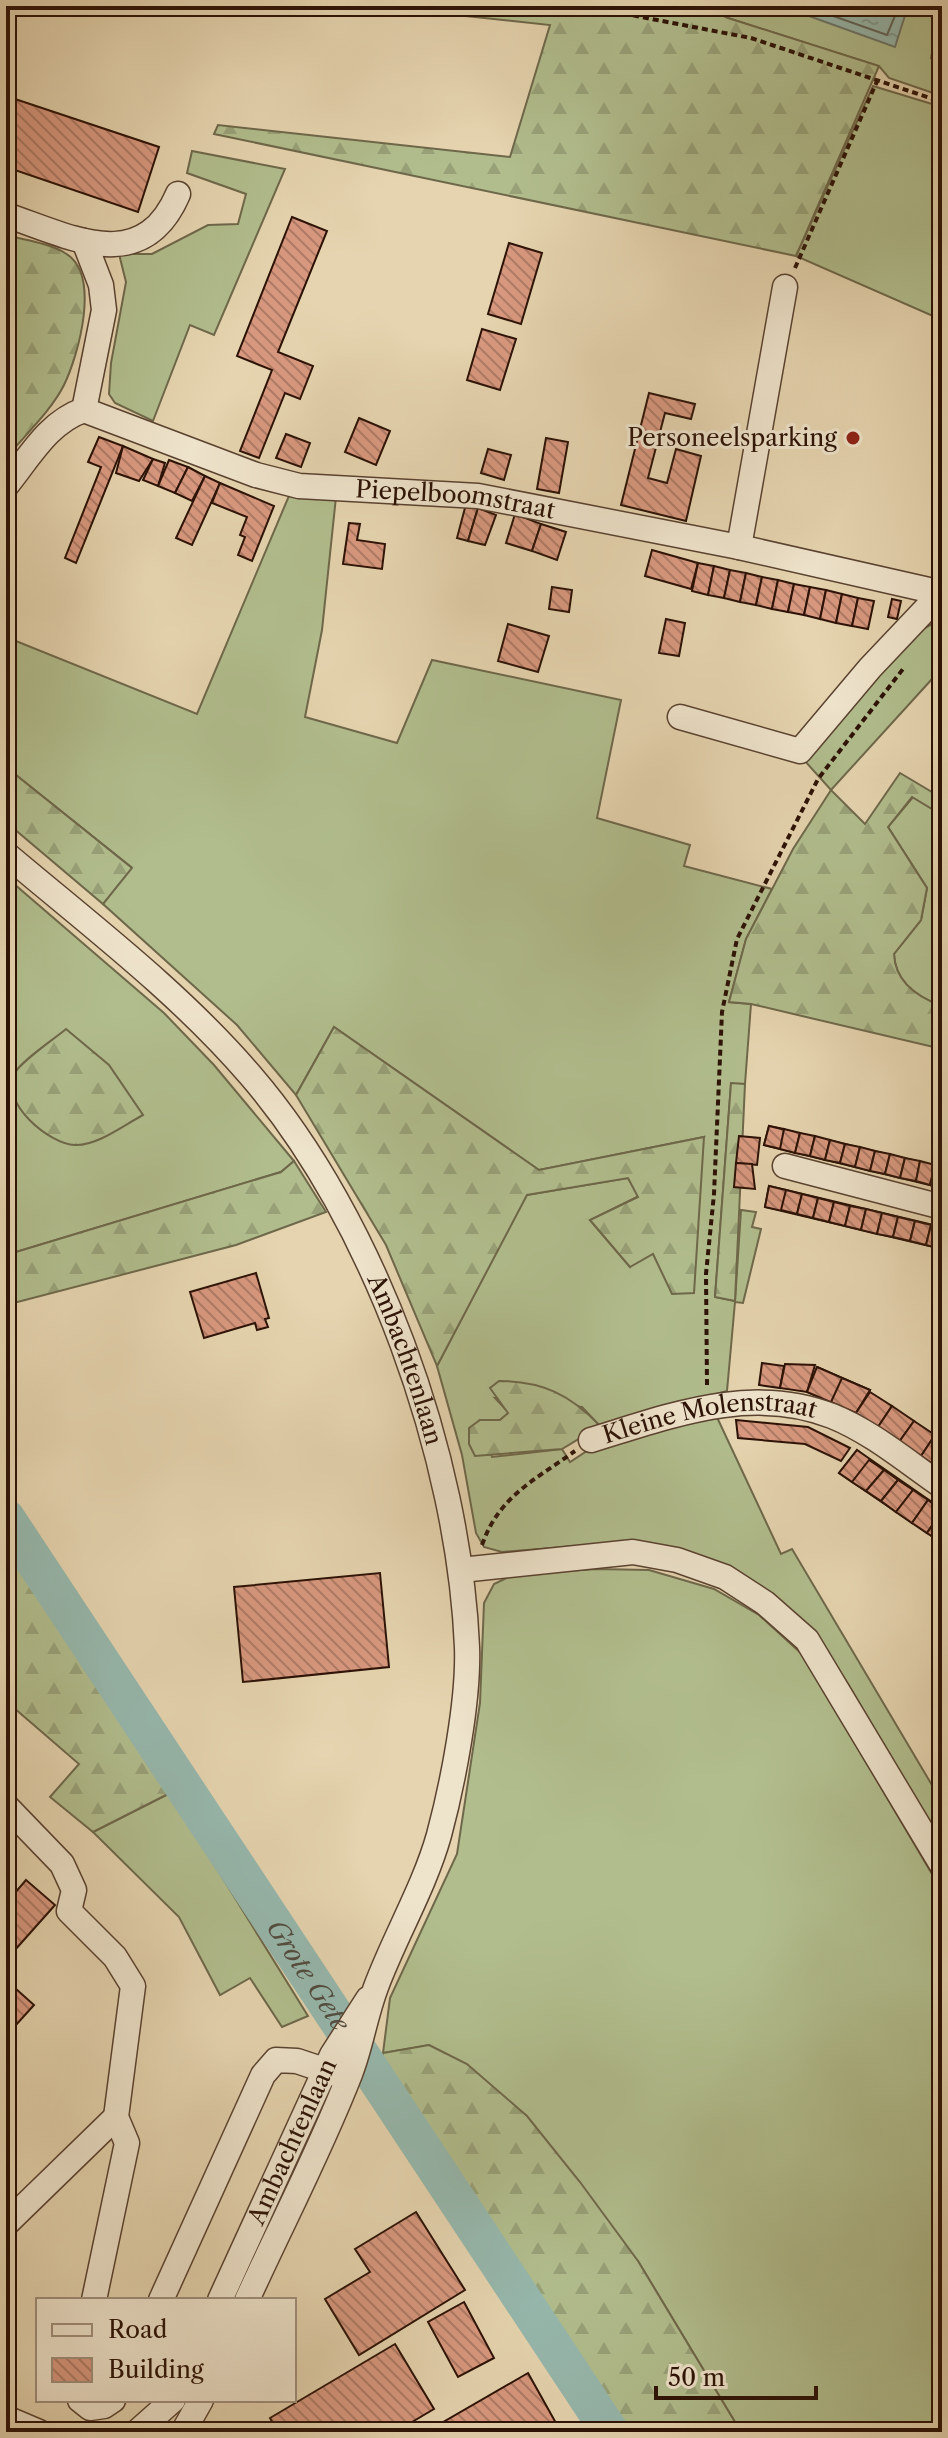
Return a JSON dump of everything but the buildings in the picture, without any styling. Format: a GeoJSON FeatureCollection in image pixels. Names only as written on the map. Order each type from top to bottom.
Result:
{"type":"FeatureCollection","features":[{"type":"Feature","properties":{"kind":"street"},"geometry":{"type":"LineString","coordinates":[[6,215],[84,241],[133,243],[153,233],[169,214],[178,194]]}},
{"type":"Feature","properties":{"kind":"street"},"geometry":{"type":"LineString","coordinates":[[6,486],[52,428],[65,416],[84,410],[104,310],[101,285],[84,241]]}},
{"type":"Feature","properties":{"kind":"street"},"geometry":{"type":"LineString","coordinates":[[739,547],[785,287]]}},
{"type":"Feature","properties":{"kind":"street","name":"Piepelboomstraat"},"geometry":{"type":"LineString","coordinates":[[84,410],[256,475],[299,486],[478,496],[739,547],[941,593]]}},
{"type":"Feature","properties":{"kind":"street"},"geometry":{"type":"LineString","coordinates":[[680,717],[800,751],[870,668],[941,593]]}},
{"type":"Feature","properties":{"kind":"street","name":"Ambachtenlaan"},"geometry":{"type":"LineString","coordinates":[[6,854],[155,979],[206,1027],[253,1079],[301,1145],[347,1219],[405,1355],[431,1435],[459,1559],[467,1651],[464,1696],[439,1834],[423,1881],[360,2023],[349,2078],[248,2298]]}},
{"type":"Feature","properties":{"kind":"street"},"geometry":{"type":"LineString","coordinates":[[785,1166],[942,1207]]}},
{"type":"Feature","properties":{"kind":"street","name":"Kleine Molenstraat"},"geometry":{"type":"LineString","coordinates":[[591,1440],[730,1401],[806,1408],[834,1417],[867,1434],[942,1486]]}},
{"type":"Feature","properties":{"kind":"street"},"geometry":{"type":"LineString","coordinates":[[459,1559],[633,1552],[677,1560],[725,1577],[765,1603],[807,1640],[942,1865]]}},
{"type":"Feature","properties":{"kind":"street"},"geometry":{"type":"LineString","coordinates":[[6,1806],[62,1864],[74,1890],[69,1911],[115,1957],[133,1986],[116,2117],[127,2143],[94,2298]]}},
{"type":"Feature","properties":{"kind":"street","name":"Ambachtenlaan"},"geometry":{"type":"LineString","coordinates":[[221,2298],[329,2063],[360,2023]]}},
{"type":"Feature","properties":{"kind":"street"},"geometry":{"type":"LineString","coordinates":[[162,2298],[263,2075],[276,2060],[329,2063],[349,2078]]}},
{"type":"Feature","properties":{"kind":"street"},"geometry":{"type":"LineString","coordinates":[[6,2224],[116,2117]]}},
{"type":"Feature","properties":{"kind":"street"},"geometry":{"type":"LineString","coordinates":[[82,2402],[90,2408],[110,2402]]}},
{"type":"Feature","properties":{"kind":"street"},"geometry":{"type":"LineString","coordinates":[[138,2432],[171,2402]]}},
{"type":"Feature","properties":{"kind":"street"},"geometry":{"type":"LineString","coordinates":[[183,2432],[200,2402]]}},
{"type":"Feature","properties":{"kind":"street"},"geometry":{"type":"LineString","coordinates":[[6,2418],[37,2432]]}},
{"type":"Feature","properties":{"kind":"path"},"geometry":{"type":"LineString","coordinates":[[584,6],[751,38],[942,102]]}},
{"type":"Feature","properties":{"kind":"path"},"geometry":{"type":"LineString","coordinates":[[785,287],[878,79]]}},
{"type":"Feature","properties":{"kind":"path"},"geometry":{"type":"LineString","coordinates":[[715,1405],[707,1384],[706,1274],[714,1194],[726,978],[737,939],[818,779],[905,666]]}},
{"type":"Feature","properties":{"kind":"path","name":"Kleine Molenstraat"},"geometry":{"type":"LineString","coordinates":[[459,1559],[482,1546],[491,1521],[506,1500],[591,1440]]}},
{"type":"Feature","properties":{"kind":"green space"},"geometry":{"type":"Polygon","coordinates":[[[372,6],[702,6],[728,18],[879,66],[796,256],[214,134],[218,125],[510,157],[550,25],[372,6]]]}},
{"type":"Feature","properties":{"kind":"green space"},"geometry":{"type":"Polygon","coordinates":[[[702,6],[942,6],[931,58],[942,62],[942,96],[889,78],[879,66],[728,18],[702,6]]]}},
{"type":"Feature","properties":{"kind":"green space"},"geometry":{"type":"Polygon","coordinates":[[[873,86],[942,107],[942,320],[796,256],[873,86]]]}},
{"type":"Feature","properties":{"kind":"green space"},"geometry":{"type":"Polygon","coordinates":[[[192,151],[285,169],[214,335],[190,325],[153,421],[115,403],[109,394],[111,363],[126,282],[119,254],[152,254],[208,225],[238,224],[246,194],[187,173],[192,151]]]}},
{"type":"Feature","properties":{"kind":"green space"},"geometry":{"type":"Polygon","coordinates":[[[6,235],[44,244],[65,253],[76,264],[85,296],[80,336],[64,385],[45,413],[6,458],[6,235]]]}},
{"type":"Feature","properties":{"kind":"green space"},"geometry":{"type":"Polygon","coordinates":[[[291,491],[336,497],[322,630],[305,717],[397,743],[432,660],[621,700],[597,818],[690,845],[684,866],[772,889],[746,939],[729,1002],[751,1004],[745,1084],[731,1084],[715,1297],[735,1301],[741,1210],[756,1212],[752,1227],[761,1229],[743,1303],[735,1302],[727,1391],[600,1426],[582,1407],[495,1398],[509,1413],[500,1420],[480,1420],[492,1457],[562,1449],[570,1462],[593,1447],[715,1413],[781,1554],[792,1549],[942,1802],[942,1843],[817,1637],[786,1607],[626,1542],[502,1552],[484,1547],[476,1533],[462,1455],[437,1366],[526,1195],[628,1178],[639,1196],[590,1220],[630,1267],[704,1137],[539,1170],[334,1027],[296,1095],[237,1025],[103,904],[131,867],[6,767],[6,637],[197,714],[291,491]]]}},
{"type":"Feature","properties":{"kind":"green space"},"geometry":{"type":"Polygon","coordinates":[[[942,619],[942,668],[831,790],[804,760],[911,635],[942,619]]]}},
{"type":"Feature","properties":{"kind":"green space"},"geometry":{"type":"Polygon","coordinates":[[[6,767],[132,868],[103,904],[6,822],[6,767]]]}},
{"type":"Feature","properties":{"kind":"green space"},"geometry":{"type":"Polygon","coordinates":[[[900,773],[942,798],[942,815],[912,797],[888,827],[927,888],[921,920],[894,954],[895,964],[909,987],[942,1006],[942,1049],[751,1004],[729,1002],[746,939],[793,849],[831,790],[865,824],[900,773]]]}},
{"type":"Feature","properties":{"kind":"green space"},"geometry":{"type":"Polygon","coordinates":[[[913,797],[942,815],[942,1006],[909,987],[895,964],[894,954],[921,920],[927,888],[888,827],[913,797]]]}},
{"type":"Feature","properties":{"kind":"green space"},"geometry":{"type":"Polygon","coordinates":[[[6,877],[164,1013],[214,1065],[294,1161],[281,1172],[6,1255],[6,877]]]}},
{"type":"Feature","properties":{"kind":"green space"},"geometry":{"type":"Polygon","coordinates":[[[334,1027],[539,1170],[704,1137],[694,1293],[672,1294],[653,1254],[630,1267],[590,1220],[638,1197],[628,1178],[527,1195],[437,1366],[386,1245],[296,1095],[334,1027]]]}},
{"type":"Feature","properties":{"kind":"green space"},"geometry":{"type":"Polygon","coordinates":[[[66,1029],[109,1065],[143,1115],[101,1139],[75,1145],[53,1138],[30,1120],[20,1109],[12,1085],[14,1074],[23,1063],[66,1029]]]}},
{"type":"Feature","properties":{"kind":"green space"},"geometry":{"type":"Polygon","coordinates":[[[731,1083],[745,1084],[735,1301],[715,1297],[731,1083]]]}},
{"type":"Feature","properties":{"kind":"green space"},"geometry":{"type":"Polygon","coordinates":[[[294,1161],[326,1212],[236,1245],[6,1305],[6,1255],[281,1172],[294,1161]]]}},
{"type":"Feature","properties":{"kind":"green space"},"geometry":{"type":"Polygon","coordinates":[[[499,1381],[529,1384],[555,1392],[578,1406],[600,1426],[562,1449],[475,1456],[469,1444],[469,1428],[480,1420],[500,1420],[508,1413],[490,1388],[499,1381]]]}},
{"type":"Feature","properties":{"kind":"green space"},"geometry":{"type":"Polygon","coordinates":[[[6,1549],[170,1793],[93,1832],[50,1797],[79,1764],[6,1701],[6,1549]]]}},
{"type":"Feature","properties":{"kind":"green space"},"geometry":{"type":"Polygon","coordinates":[[[596,1569],[649,1570],[714,1589],[759,1615],[803,1655],[942,1891],[942,2432],[741,2432],[638,2261],[429,2045],[383,2053],[390,1998],[457,1854],[480,1703],[484,1603],[494,1584],[515,1574],[596,1569]]]}},
{"type":"Feature","properties":{"kind":"green space"},"geometry":{"type":"Polygon","coordinates":[[[170,1793],[308,2016],[282,2027],[250,1978],[220,1995],[179,1917],[93,1832],[170,1793]]]}},
{"type":"Feature","properties":{"kind":"green space"},"geometry":{"type":"Polygon","coordinates":[[[429,2045],[467,2064],[527,2116],[638,2261],[741,2432],[610,2432],[379,2080],[383,2053],[429,2045]]]}},
{"type":"Feature","properties":{"kind":"water"},"geometry":{"type":"Polygon","coordinates":[[[781,6],[908,6],[895,47],[781,6]]]}},
{"type":"Feature","properties":{"kind":"waterway","name":"Grote Gete"},"geometry":{"type":"LineString","coordinates":[[6,1518],[610,2432]]}},
{"type":"Feature","properties":{"kind":"place","name":"Personeelsparking"},"geometry":{"type":"Point","coordinates":[853,438]}}]}
